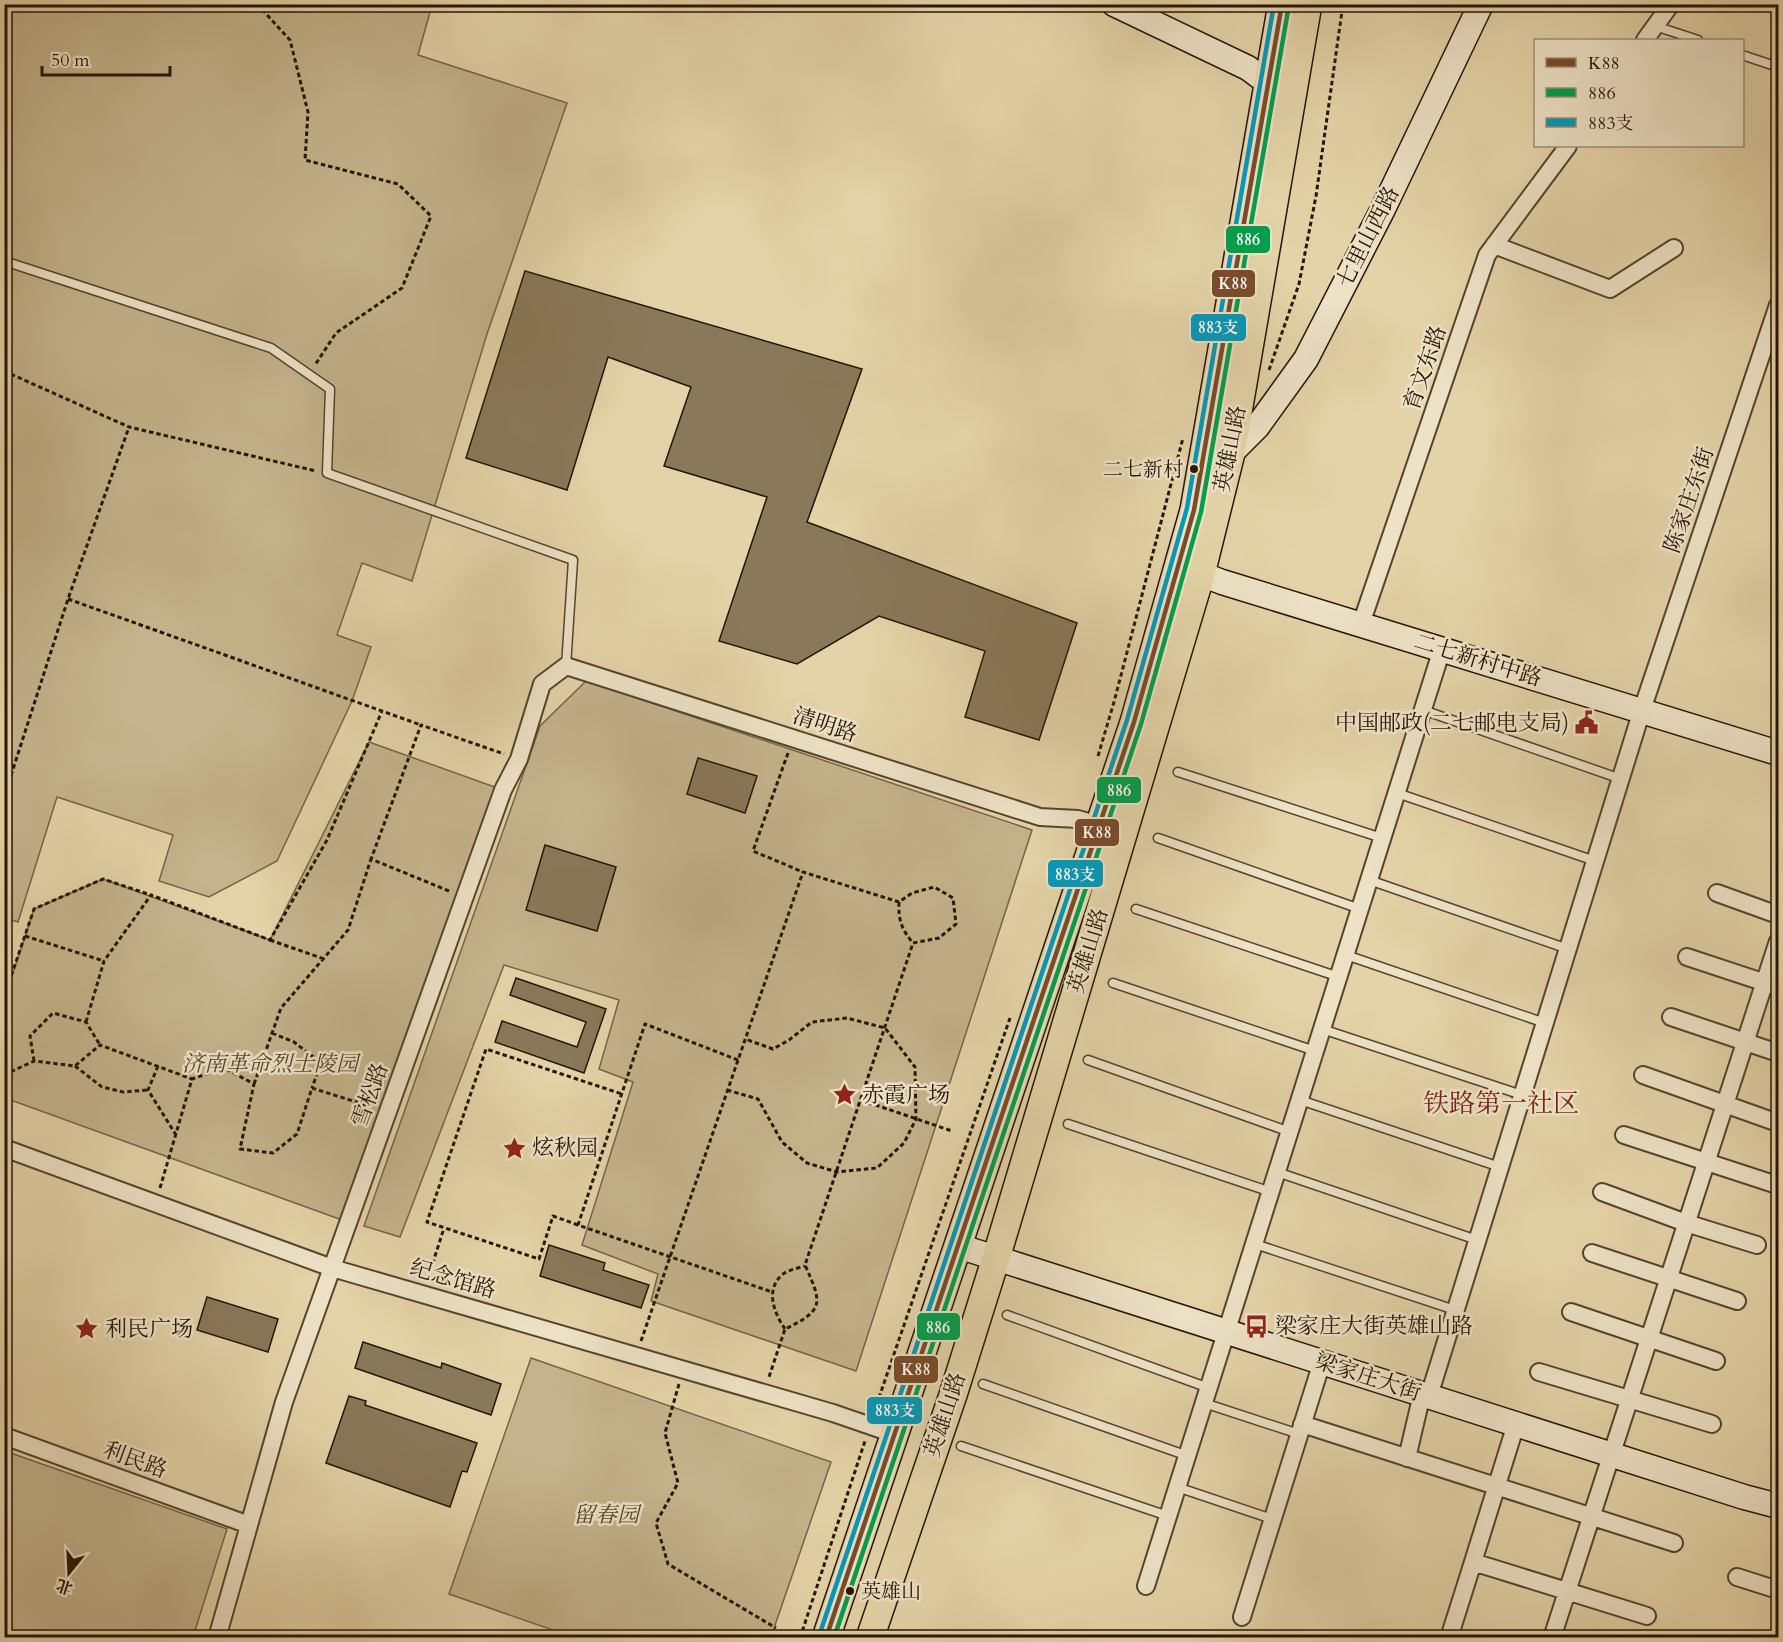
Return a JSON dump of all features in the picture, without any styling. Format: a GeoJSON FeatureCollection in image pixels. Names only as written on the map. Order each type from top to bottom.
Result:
{"type":"FeatureCollection","features":[{"type":"Feature","properties":{"kind":"main road","name":"英雄山路"},"geometry":{"type":"LineString","coordinates":[[870,1638],[953,1395],[996,1258],[1189,572],[1194,510],[1282,4]]}},
{"type":"Feature","properties":{"kind":"main road","name":"英雄山路"},"geometry":{"type":"LineString","coordinates":[[826,1638],[1134,722],[1231,453],[1308,4]]}},
{"type":"Feature","properties":{"kind":"street"},"geometry":{"type":"LineString","coordinates":[[1114,4],[1248,68],[1268,83]]}},
{"type":"Feature","properties":{"kind":"street","name":"七里山西路"},"geometry":{"type":"LineString","coordinates":[[1231,453],[1257,427],[1306,359],[1383,209],[1481,4]]}},
{"type":"Feature","properties":{"kind":"street"},"geometry":{"type":"LineString","coordinates":[[1646,39],[1671,4]]}},
{"type":"Feature","properties":{"kind":"street","name":"育文东路"},"geometry":{"type":"LineString","coordinates":[[1360,624],[1487,255],[1567,147]]}},
{"type":"Feature","properties":{"kind":"street"},"geometry":{"type":"LineString","coordinates":[[1494,245],[1610,289],[1674,248]]}},
{"type":"Feature","properties":{"kind":"street","name":"陈家庄东街"},"geometry":{"type":"LineString","coordinates":[[1407,1458],[1642,710],[1779,305]]}},
{"type":"Feature","properties":{"kind":"street","name":"二七新村中路"},"geometry":{"type":"LineString","coordinates":[[1189,572],[1779,753]]}},
{"type":"Feature","properties":{"kind":"street"},"geometry":{"type":"LineString","coordinates":[[1146,1586],[1442,649]]}},
{"type":"Feature","properties":{"kind":"street","name":"雪松路"},"geometry":{"type":"LineString","coordinates":[[217,1638],[284,1402],[503,790],[519,759],[542,684],[566,666]]}},
{"type":"Feature","properties":{"kind":"street","name":"清明路"},"geometry":{"type":"LineString","coordinates":[[566,666],[1040,817],[1078,819],[1099,825]]}},
{"type":"Feature","properties":{"kind":"street"},"geometry":{"type":"LineString","coordinates":[[1717,893],[1779,915]]}},
{"type":"Feature","properties":{"kind":"street"},"geometry":{"type":"LineString","coordinates":[[1552,1638],[1725,1104],[1746,1042],[1772,985],[1779,941]]}},
{"type":"Feature","properties":{"kind":"street"},"geometry":{"type":"LineString","coordinates":[[1687,957],[1772,985]]}},
{"type":"Feature","properties":{"kind":"street"},"geometry":{"type":"LineString","coordinates":[[1671,1017],[1779,1053]]}},
{"type":"Feature","properties":{"kind":"street"},"geometry":{"type":"LineString","coordinates":[[1643,1075],[1779,1123]]}},
{"type":"Feature","properties":{"kind":"street"},"geometry":{"type":"LineString","coordinates":[[1624,1135],[1777,1185]]}},
{"type":"Feature","properties":{"kind":"street","name":"纪念馆路"},"geometry":{"type":"LineString","coordinates":[[4,1148],[332,1268],[764,1393],[894,1434]]}},
{"type":"Feature","properties":{"kind":"street"},"geometry":{"type":"LineString","coordinates":[[1602,1192],[1686,1223],[1757,1245]]}},
{"type":"Feature","properties":{"kind":"street","name":"梁家庄大街"},"geometry":{"type":"LineString","coordinates":[[958,1246],[1744,1497],[1779,1506]]}},
{"type":"Feature","properties":{"kind":"street"},"geometry":{"type":"LineString","coordinates":[[1592,1253],[1737,1301]]}},
{"type":"Feature","properties":{"kind":"street"},"geometry":{"type":"LineString","coordinates":[[1571,1312],[1716,1361]]}},
{"type":"Feature","properties":{"kind":"street"},"geometry":{"type":"LineString","coordinates":[[1242,1617],[1322,1362]]}},
{"type":"Feature","properties":{"kind":"street"},"geometry":{"type":"LineString","coordinates":[[1539,1372],[1712,1424]]}},
{"type":"Feature","properties":{"kind":"street"},"geometry":{"type":"LineString","coordinates":[[1449,1638],[1516,1424]]}},
{"type":"Feature","properties":{"kind":"street"},"geometry":{"type":"LineString","coordinates":[[1301,1429],[1407,1458],[1674,1543]]}},
{"type":"Feature","properties":{"kind":"street","name":"利民路"},"geometry":{"type":"LineString","coordinates":[[4,1436],[249,1525]]}},
{"type":"Feature","properties":{"kind":"street"},"geometry":{"type":"LineString","coordinates":[[1473,1562],[1647,1616]]}},
{"type":"Feature","properties":{"kind":"street"},"geometry":{"type":"LineString","coordinates":[[1737,1577],[1779,1590]]}},
{"type":"Feature","properties":{"kind":"lane"},"geometry":{"type":"LineString","coordinates":[[1655,26],[1695,39]]}},
{"type":"Feature","properties":{"kind":"lane"},"geometry":{"type":"LineString","coordinates":[[1744,55],[1779,67]]}},
{"type":"Feature","properties":{"kind":"lane"},"geometry":{"type":"LineString","coordinates":[[4,261],[271,348],[330,388],[327,473],[573,560],[566,666]]}},
{"type":"Feature","properties":{"kind":"lane"},"geometry":{"type":"LineString","coordinates":[[1423,710],[1621,779]]}},
{"type":"Feature","properties":{"kind":"lane"},"geometry":{"type":"LineString","coordinates":[[1178,772],[1382,838]]}},
{"type":"Feature","properties":{"kind":"lane"},"geometry":{"type":"LineString","coordinates":[[1397,793],[1595,861]]}},
{"type":"Feature","properties":{"kind":"lane"},"geometry":{"type":"LineString","coordinates":[[1158,838],[1360,909]]}},
{"type":"Feature","properties":{"kind":"lane"},"geometry":{"type":"LineString","coordinates":[[1369,880],[1568,949]]}},
{"type":"Feature","properties":{"kind":"lane"},"geometry":{"type":"LineString","coordinates":[[1136,909],[1339,977]]}},
{"type":"Feature","properties":{"kind":"lane"},"geometry":{"type":"LineString","coordinates":[[1346,955],[1545,1023]]}},
{"type":"Feature","properties":{"kind":"lane"},"geometry":{"type":"LineString","coordinates":[[1113,983],[1316,1051]]}},
{"type":"Feature","properties":{"kind":"lane"},"geometry":{"type":"LineString","coordinates":[[1322,1029],[1522,1095]]}},
{"type":"Feature","properties":{"kind":"lane"},"geometry":{"type":"LineString","coordinates":[[1088,1060],[1290,1132]]}},
{"type":"Feature","properties":{"kind":"lane"},"geometry":{"type":"LineString","coordinates":[[1300,1100],[1500,1167]]}},
{"type":"Feature","properties":{"kind":"lane"},"geometry":{"type":"LineString","coordinates":[[1068,1124],[1271,1192]]}},
{"type":"Feature","properties":{"kind":"lane"},"geometry":{"type":"LineString","coordinates":[[1277,1172],[1477,1240]]}},
{"type":"Feature","properties":{"kind":"lane"},"geometry":{"type":"LineString","coordinates":[[1255,1244],[1455,1310]]}},
{"type":"Feature","properties":{"kind":"lane"},"geometry":{"type":"LineString","coordinates":[[1007,1315],[1207,1396],[1301,1429]]}},
{"type":"Feature","properties":{"kind":"lane"},"geometry":{"type":"LineString","coordinates":[[983,1384],[1188,1456]]}},
{"type":"Feature","properties":{"kind":"lane"},"geometry":{"type":"LineString","coordinates":[[962,1446],[1168,1516]]}},
{"type":"Feature","properties":{"kind":"lane"},"geometry":{"type":"LineString","coordinates":[[1178,1487],[1272,1519]]}},
{"type":"Feature","properties":{"kind":"path"},"geometry":{"type":"LineString","coordinates":[[257,4],[290,40],[308,112],[305,160],[398,184],[431,216],[402,288],[336,333],[308,374]]}},
{"type":"Feature","properties":{"kind":"path"},"geometry":{"type":"LineString","coordinates":[[4,371],[129,427],[327,473]]}},
{"type":"Feature","properties":{"kind":"path"},"geometry":{"type":"LineString","coordinates":[[4,797],[68,599],[129,427]]}},
{"type":"Feature","properties":{"kind":"path"},"geometry":{"type":"LineString","coordinates":[[68,599],[519,759]]}},
{"type":"Feature","properties":{"kind":"path"},"geometry":{"type":"LineString","coordinates":[[270,940],[327,840],[382,711]]}},
{"type":"Feature","properties":{"kind":"path"},"geometry":{"type":"LineString","coordinates":[[272,1033],[294,1041],[321,1063],[297,1134],[273,1153],[240,1149],[254,1084],[272,1033],[281,1008],[348,930],[371,859],[422,725]]}},
{"type":"Feature","properties":{"kind":"path"},"geometry":{"type":"LineString","coordinates":[[794,739],[753,851],[803,872],[899,902]]}},
{"type":"Feature","properties":{"kind":"path"},"geometry":{"type":"LineString","coordinates":[[371,859],[465,897]]}},
{"type":"Feature","properties":{"kind":"path"},"geometry":{"type":"LineString","coordinates":[[636,1356],[803,872]]}},
{"type":"Feature","properties":{"kind":"path"},"geometry":{"type":"LineString","coordinates":[[4,997],[34,909],[103,879],[324,958]]}},
{"type":"Feature","properties":{"kind":"path"},"geometry":{"type":"LineString","coordinates":[[899,902],[912,893],[934,887],[953,898],[956,924],[939,938],[913,943]]}},
{"type":"Feature","properties":{"kind":"path"},"geometry":{"type":"LineString","coordinates":[[86,1022],[104,961],[151,895]]}},
{"type":"Feature","properties":{"kind":"path"},"geometry":{"type":"LineString","coordinates":[[899,902],[898,917],[903,932],[913,943]]}},
{"type":"Feature","properties":{"kind":"path"},"geometry":{"type":"LineString","coordinates":[[25,936],[104,961]]}},
{"type":"Feature","properties":{"kind":"path"},"geometry":{"type":"LineString","coordinates":[[764,1393],[785,1329],[806,1319],[815,1308],[818,1294],[805,1266],[913,943]]}},
{"type":"Feature","properties":{"kind":"path"},"geometry":{"type":"LineString","coordinates":[[34,1061],[30,1036],[53,1013],[86,1022],[100,1045],[192,1079],[224,1068],[254,1084]]}},
{"type":"Feature","properties":{"kind":"path"},"geometry":{"type":"LineString","coordinates":[[728,1090],[758,1099],[782,1142],[807,1163],[837,1172],[877,1168],[904,1143],[916,1119],[915,1067],[885,1028],[847,1018],[812,1022],[773,1049],[745,1039]]}},
{"type":"Feature","properties":{"kind":"path"},"geometry":{"type":"LineString","coordinates":[[578,1225],[645,1023],[738,1060]]}},
{"type":"Feature","properties":{"kind":"path"},"geometry":{"type":"LineString","coordinates":[[75,1066],[100,1045]]}},
{"type":"Feature","properties":{"kind":"path"},"geometry":{"type":"LineString","coordinates":[[622,1094],[486,1049],[427,1222],[539,1259],[554,1216],[772,1292]]}},
{"type":"Feature","properties":{"kind":"path"},"geometry":{"type":"LineString","coordinates":[[4,1076],[34,1061],[75,1066],[102,1087],[123,1092],[148,1090]]}},
{"type":"Feature","properties":{"kind":"path"},"geometry":{"type":"LineString","coordinates":[[148,1090],[158,1066]]}},
{"type":"Feature","properties":{"kind":"path"},"geometry":{"type":"LineString","coordinates":[[156,1203],[192,1079]]}},
{"type":"Feature","properties":{"kind":"path"},"geometry":{"type":"LineString","coordinates":[[312,1088],[388,1112]]}},
{"type":"Feature","properties":{"kind":"path"},"geometry":{"type":"LineString","coordinates":[[148,1090],[176,1135]]}},
{"type":"Feature","properties":{"kind":"path"},"geometry":{"type":"LineString","coordinates":[[861,1100],[952,1131]]}},
{"type":"Feature","properties":{"kind":"path"},"geometry":{"type":"LineString","coordinates":[[423,1294],[444,1228]]}},
{"type":"Feature","properties":{"kind":"path"},"geometry":{"type":"LineString","coordinates":[[785,1329],[775,1315],[772,1292],[782,1274],[805,1266]]}},
{"type":"Feature","properties":{"kind":"path"},"geometry":{"type":"LineString","coordinates":[[682,1370],[665,1433],[678,1483],[656,1523],[668,1564],[776,1628]]}},
{"type":"Feature","properties":{"kind":"green space"},"geometry":{"type":"Polygon","coordinates":[[[5,5],[432,5],[418,55],[567,103],[487,334],[412,581],[362,563],[337,635],[371,647],[352,701],[277,861],[209,897],[159,881],[173,835],[57,797],[18,922],[5,918],[5,5]]]}},
{"type":"Feature","properties":{"kind":"green space"},"geometry":{"type":"Polygon","coordinates":[[[586,681],[1032,830],[856,1371],[651,1301],[658,1274],[582,1245],[633,1082],[599,1069],[619,1000],[504,965],[400,1237],[364,1226],[540,726],[586,681]]]}},
{"type":"Feature","properties":{"kind":"green space","name":"济南革命烈士陵园"},"geometry":{"type":"Polygon","coordinates":[[[369,742],[503,790],[342,1220],[5,1098],[5,997],[34,909],[103,879],[270,940],[369,742]]]}},
{"type":"Feature","properties":{"kind":"green space","name":"留春园"},"geometry":{"type":"Polygon","coordinates":[[[531,1358],[831,1462],[771,1637],[573,1637],[449,1594],[531,1358]]]}},
{"type":"Feature","properties":{"kind":"green space"},"geometry":{"type":"Polygon","coordinates":[[[5,1451],[227,1529],[193,1637],[5,1637],[5,1451]]]}},
{"type":"Feature","properties":{"kind":"building"},"geometry":{"type":"Polygon","coordinates":[[[525,271],[862,369],[807,522],[1077,623],[1039,740],[965,717],[985,651],[879,616],[797,664],[719,641],[767,497],[664,466],[691,387],[608,357],[567,490],[466,458],[525,271]]]}},
{"type":"Feature","properties":{"kind":"building"},"geometry":{"type":"Polygon","coordinates":[[[698,758],[757,776],[745,813],[687,794],[698,758]]]}},
{"type":"Feature","properties":{"kind":"building"},"geometry":{"type":"Polygon","coordinates":[[[545,845],[616,867],[597,931],[526,910],[545,845]]]}},
{"type":"Feature","properties":{"kind":"building"},"geometry":{"type":"Polygon","coordinates":[[[516,978],[606,1009],[584,1073],[495,1042],[502,1021],[577,1047],[586,1022],[510,995],[516,978]]]}},
{"type":"Feature","properties":{"kind":"building"},"geometry":{"type":"Polygon","coordinates":[[[549,1245],[605,1263],[603,1270],[649,1285],[641,1308],[540,1276],[549,1245]]]}},
{"type":"Feature","properties":{"kind":"building"},"geometry":{"type":"Polygon","coordinates":[[[207,1297],[278,1319],[268,1352],[197,1330],[207,1297]]]}},
{"type":"Feature","properties":{"kind":"building"},"geometry":{"type":"Polygon","coordinates":[[[363,1342],[441,1368],[442,1363],[501,1384],[491,1415],[355,1368],[363,1342]]]}},
{"type":"Feature","properties":{"kind":"building"},"geometry":{"type":"Polygon","coordinates":[[[349,1396],[366,1401],[365,1405],[477,1443],[467,1472],[462,1471],[450,1507],[326,1463],[349,1396]]]}},
{"type":"Feature","properties":{"kind":"transit line","name":"883支"},"geometry":{"type":"LineString","coordinates":[[819,1636],[1127,720],[1187,508],[1274,4]]}},
{"type":"Feature","properties":{"kind":"transit line","name":"K88"},"geometry":{"type":"LineString","coordinates":[[826,1638],[1134,722],[1194,510],[1282,4]]}},
{"type":"Feature","properties":{"kind":"transit line","name":"886"},"geometry":{"type":"LineString","coordinates":[[834,1638],[1141,724],[1201,512],[1289,5]]}},
{"type":"Feature","properties":{"kind":"place","name":"二七新村"},"geometry":{"type":"Point","coordinates":[1194,469]}},
{"type":"Feature","properties":{"kind":"place","name":"中国邮政(二七邮电支局)"},"geometry":{"type":"Point","coordinates":[1587,723]}},
{"type":"Feature","properties":{"kind":"place","name":"赤霞广场"},"geometry":{"type":"Point","coordinates":[844,1095]}},
{"type":"Feature","properties":{"kind":"place","name":"炫秋园"},"geometry":{"type":"Point","coordinates":[514,1148]}},
{"type":"Feature","properties":{"kind":"place","name":"梁家庄大街英雄山路"},"geometry":{"type":"Point","coordinates":[1257,1326]}},
{"type":"Feature","properties":{"kind":"place","name":"利民广场"},"geometry":{"type":"Point","coordinates":[87,1329]}},
{"type":"Feature","properties":{"kind":"place","name":"英雄山"},"geometry":{"type":"Point","coordinates":[850,1591]}},
{"type":"Feature","properties":{"kind":"district","name":"铁路第一社区"},"geometry":{"type":"Point","coordinates":[1501,1103]}}]}
